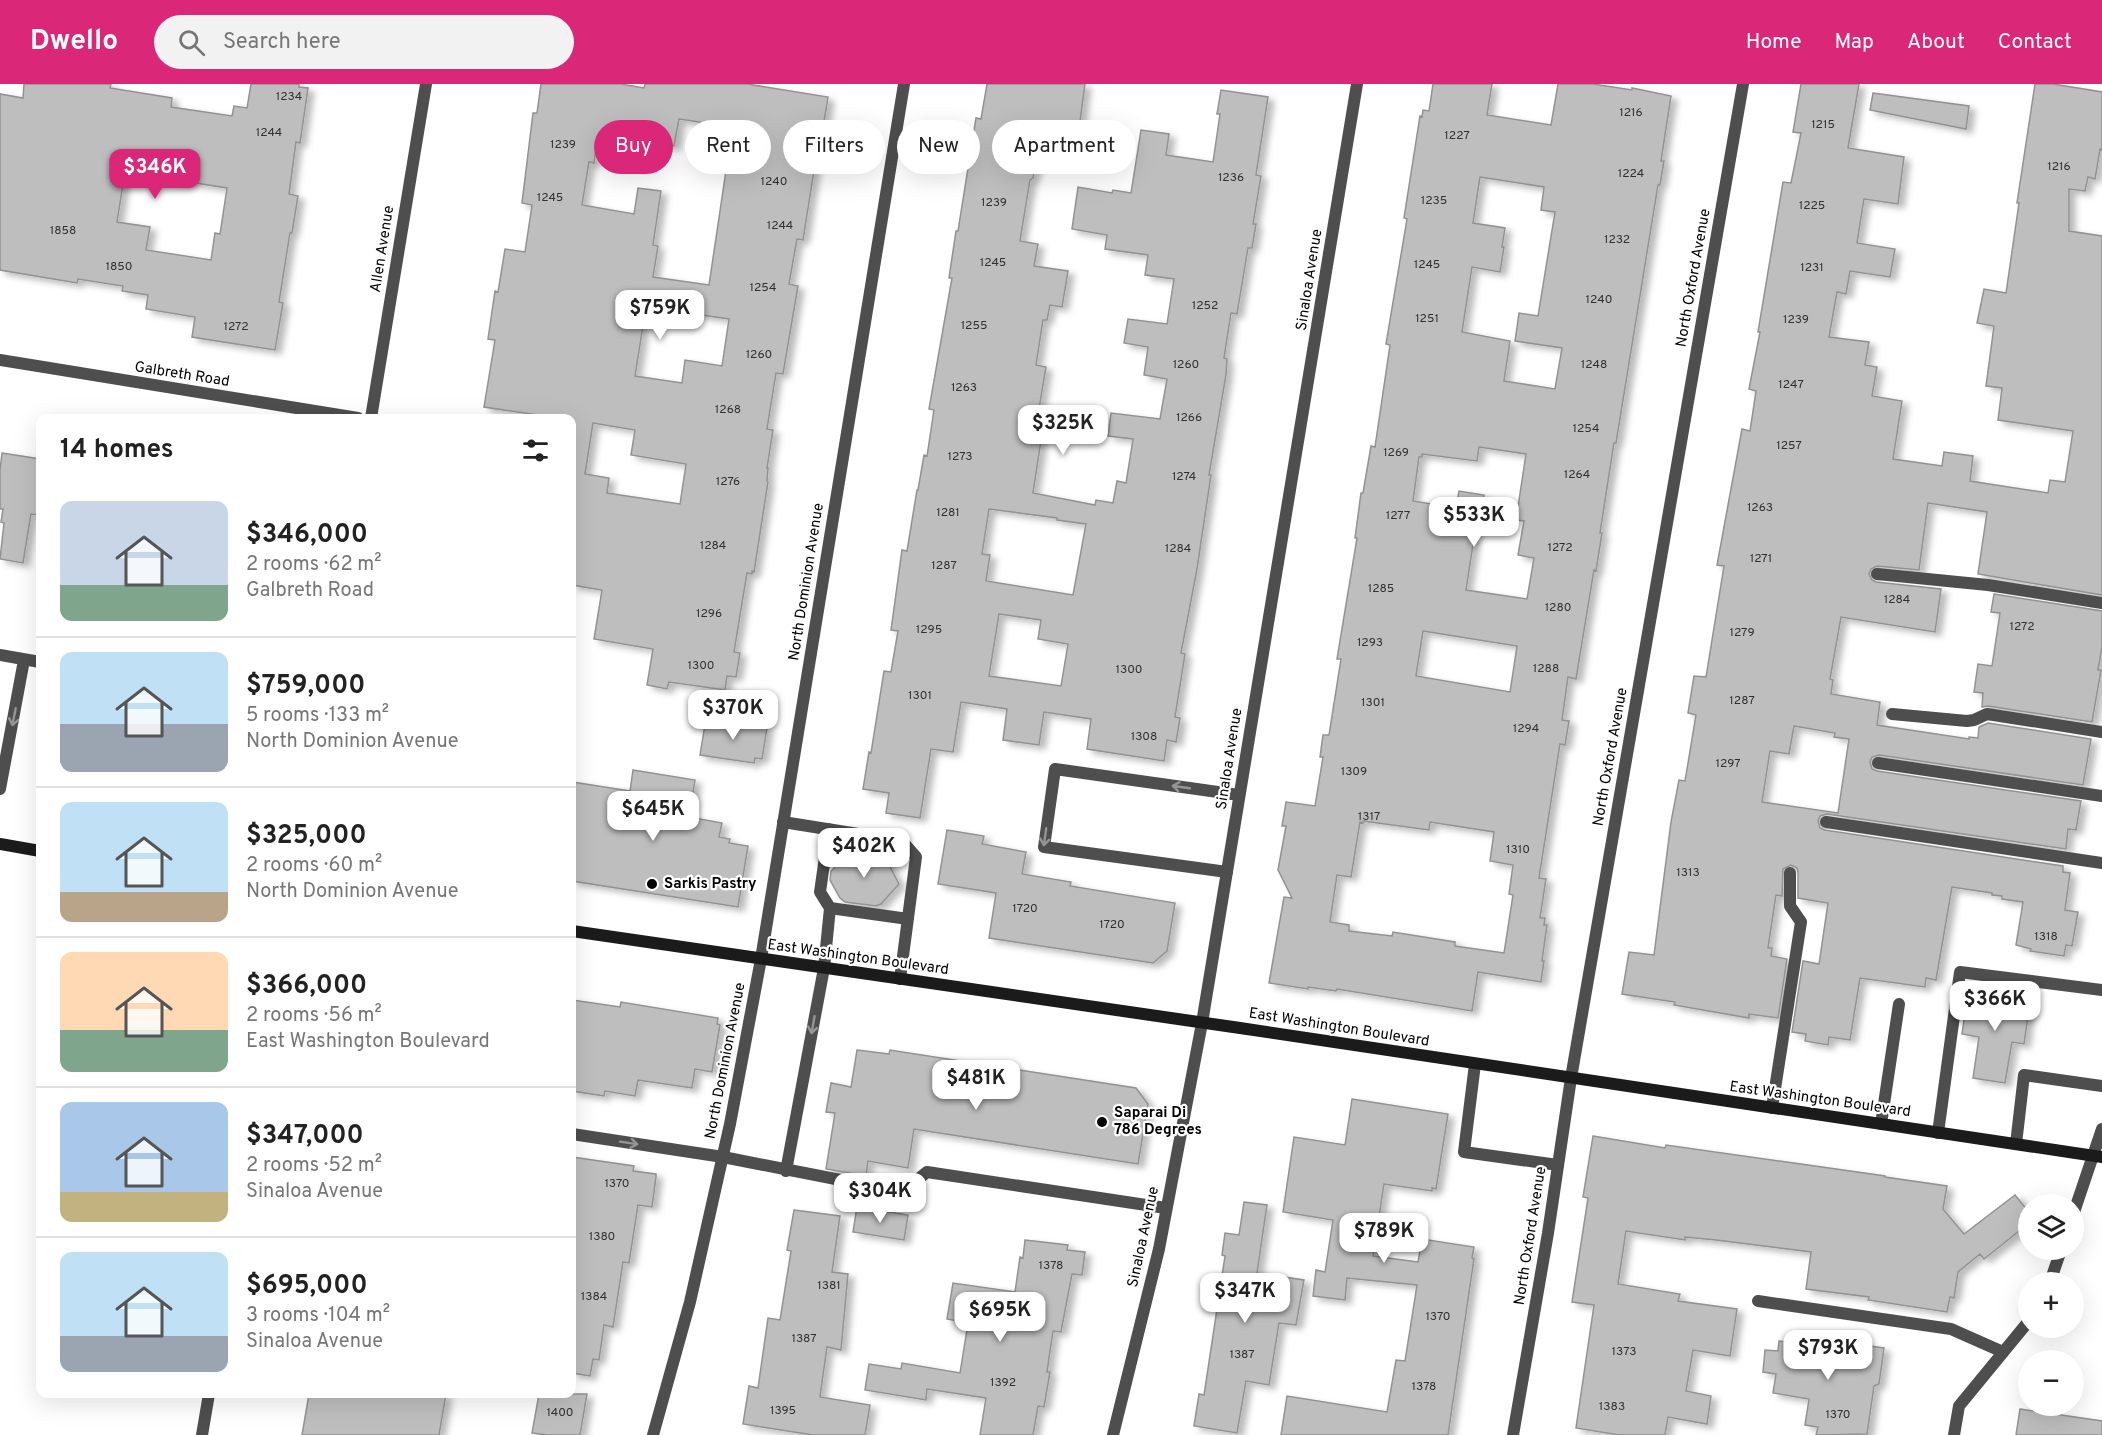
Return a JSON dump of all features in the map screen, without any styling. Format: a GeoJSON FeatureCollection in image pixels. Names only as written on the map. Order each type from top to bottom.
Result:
{"type":"FeatureCollection","features":[{"type":"Feature","properties":{"kind":"main road"},"geometry":{"type":"LineString","coordinates":[[0,844],[36,850]]}},
{"type":"Feature","properties":{"kind":"main road","name":"East Washington Boulevard"},"geometry":{"type":"LineString","coordinates":[[576,932],[2098,1156]]}},
{"type":"Feature","properties":{"kind":"street","name":"Allen Avenue"},"geometry":{"type":"LineString","coordinates":[[372,414],[426,84]]}},
{"type":"Feature","properties":{"kind":"street","name":"North Dominion Avenue"},"geometry":{"type":"LineString","coordinates":[[653,1435],[690,1302],[723,1158],[761,959],[904,84]]}},
{"type":"Feature","properties":{"kind":"street","name":"Sinaloa Avenue"},"geometry":{"type":"LineString","coordinates":[[1113,1435],[1159,1249],[1202,1023],[1357,84]]}},
{"type":"Feature","properties":{"kind":"street","name":"North Oxford Avenue"},"geometry":{"type":"LineString","coordinates":[[1513,1435],[1571,1078],[1743,84]]}},
{"type":"Feature","properties":{"kind":"street","name":"Galbreth Road"},"geometry":{"type":"LineString","coordinates":[[0,360],[333,414]]}},
{"type":"Feature","properties":{"kind":"street"},"geometry":{"type":"LineString","coordinates":[[1877,574],[1989,585],[2102,603]]}},
{"type":"Feature","properties":{"kind":"street"},"geometry":{"type":"LineString","coordinates":[[0,655],[36,662]]}},
{"type":"Feature","properties":{"kind":"street"},"geometry":{"type":"LineString","coordinates":[[0,789],[24,660]]}},
{"type":"Feature","properties":{"kind":"street"},"geometry":{"type":"LineString","coordinates":[[1892,714],[1967,721],[1987,714],[2102,732]]}},
{"type":"Feature","properties":{"kind":"street"},"geometry":{"type":"LineString","coordinates":[[1878,763],[2102,796]]}},
{"type":"Feature","properties":{"kind":"street"},"geometry":{"type":"LineString","coordinates":[[1227,872],[1044,847],[1053,780],[1055,770],[1239,795]]}},
{"type":"Feature","properties":{"kind":"street"},"geometry":{"type":"LineString","coordinates":[[783,822],[902,841],[916,857],[900,979]]}},
{"type":"Feature","properties":{"kind":"street"},"geometry":{"type":"LineString","coordinates":[[1826,822],[2102,862]]}},
{"type":"Feature","properties":{"kind":"street"},"geometry":{"type":"LineString","coordinates":[[786,1171],[824,968],[830,908],[820,892],[830,829]]}},
{"type":"Feature","properties":{"kind":"street"},"geometry":{"type":"LineString","coordinates":[[1772,1108],[1801,922],[1790,906],[1790,873]]}},
{"type":"Feature","properties":{"kind":"street"},"geometry":{"type":"LineString","coordinates":[[830,908],[908,919]]}},
{"type":"Feature","properties":{"kind":"street"},"geometry":{"type":"LineString","coordinates":[[1938,1133],[1960,972],[2102,990]]}},
{"type":"Feature","properties":{"kind":"street"},"geometry":{"type":"LineString","coordinates":[[1881,1124],[1899,1004]]}},
{"type":"Feature","properties":{"kind":"street"},"geometry":{"type":"LineString","coordinates":[[1475,1064],[1464,1152],[1558,1165]]}},
{"type":"Feature","properties":{"kind":"street"},"geometry":{"type":"LineString","coordinates":[[2016,1144],[2024,1075],[2102,1086]]}},
{"type":"Feature","properties":{"kind":"street"},"geometry":{"type":"LineString","coordinates":[[2082,1194],[2098,1156],[2102,1129]]}},
{"type":"Feature","properties":{"kind":"street"},"geometry":{"type":"LineString","coordinates":[[576,1135],[723,1158],[902,1192],[927,1172],[1166,1208]]}},
{"type":"Feature","properties":{"kind":"street"},"geometry":{"type":"LineString","coordinates":[[1758,1301],[1952,1329],[2003,1352]]}},
{"type":"Feature","properties":{"kind":"street"},"geometry":{"type":"LineString","coordinates":[[1954,1435],[1959,1406],[2018,1334]]}},
{"type":"Feature","properties":{"kind":"street"},"geometry":{"type":"LineString","coordinates":[[202,1435],[208,1398]]}},
{"type":"Feature","properties":{"kind":"building"},"geometry":{"type":"Polygon","coordinates":[[[24,84],[111,84],[110,88],[172,98],[171,107],[232,116],[234,106],[247,108],[251,84],[299,84],[299,87],[308,88],[300,143],[296,142],[289,194],[298,196],[279,302],[283,303],[275,350],[192,337],[195,317],[146,309],[148,295],[122,291],[123,286],[78,279],[77,283],[0,270],[0,94],[23,98],[24,84]],[[125,172],[117,222],[150,227],[146,250],[211,260],[215,233],[220,234],[227,188],[125,172]]]}},
{"type":"Feature","properties":{"kind":"building"},"geometry":{"type":"Polygon","coordinates":[[[541,84],[621,84],[644,88],[645,84],[747,84],[828,97],[824,120],[783,120],[783,174],[813,174],[803,240],[797,239],[789,284],[798,286],[783,374],[776,373],[767,429],[773,430],[767,468],[768,482],[754,572],[747,573],[734,652],[740,653],[736,677],[727,676],[725,690],[669,682],[667,689],[647,685],[653,649],[594,639],[602,590],[576,586],[576,414],[532,414],[484,407],[495,340],[488,339],[495,291],[498,292],[505,249],[525,252],[532,205],[522,203],[533,113],[537,113],[541,84]],[[679,119],[674,146],[673,120],[594,120],[594,163],[589,162],[582,205],[634,214],[638,188],[661,191],[653,245],[658,246],[653,277],[709,285],[725,174],[771,174],[771,120],[679,119]],[[646,307],[635,376],[682,383],[685,360],[722,366],[729,319],[646,307]],[[593,423],[585,474],[609,478],[607,493],[680,504],[686,464],[631,455],[635,430],[593,423]]]}},
{"type":"Feature","properties":{"kind":"building"},"geometry":{"type":"Polygon","coordinates":[[[987,84],[1085,84],[1080,120],[992,120],[992,174],[1034,174],[1030,180],[1020,241],[1038,244],[1034,266],[1068,271],[1062,307],[1050,305],[1047,320],[1043,320],[1036,365],[1046,367],[1035,433],[1042,434],[1033,493],[1095,505],[1096,500],[1113,503],[1117,481],[1126,483],[1133,439],[1108,436],[1111,413],[1160,419],[1167,379],[1144,375],[1148,347],[1124,343],[1128,319],[1167,324],[1174,279],[1145,275],[1148,255],[1105,249],[1107,235],[1072,229],[1078,187],[1112,193],[1113,190],[1131,193],[1134,174],[1136,174],[1141,130],[1169,134],[1166,155],[1213,162],[1221,90],[1268,97],[1256,175],[1261,176],[1253,224],[1256,224],[1252,248],[1248,248],[1237,314],[1231,313],[1224,358],[1227,359],[1226,375],[1209,475],[1211,475],[1197,569],[1181,653],[1185,654],[1175,717],[1180,718],[1176,742],[1167,740],[1164,761],[1087,749],[1091,719],[1044,712],[1039,745],[1003,740],[1007,709],[961,702],[953,752],[931,749],[920,818],[886,813],[889,793],[863,789],[884,671],[891,672],[898,631],[891,630],[902,550],[907,551],[924,455],[927,456],[934,410],[929,409],[952,278],[949,278],[956,231],[958,231],[967,174],[980,174],[980,120],[976,120],[976,118],[981,119],[987,84]],[[989,509],[982,554],[990,555],[986,581],[1073,595],[1086,524],[1057,520],[1057,518],[989,509]],[[999,614],[989,676],[1061,686],[1068,644],[1038,639],[1041,620],[999,614]]]}},
{"type":"Feature","properties":{"kind":"building"},"geometry":{"type":"Polygon","coordinates":[[[1433,84],[1492,84],[1487,115],[1551,125],[1558,84],[1593,84],[1632,90],[1632,88],[1671,96],[1661,161],[1664,161],[1660,185],[1658,185],[1616,443],[1614,443],[1596,571],[1594,570],[1576,679],[1568,677],[1562,720],[1569,721],[1565,745],[1560,744],[1539,878],[1546,879],[1540,918],[1545,918],[1544,925],[1547,925],[1541,982],[1478,972],[1472,1011],[1337,989],[1336,991],[1308,987],[1308,989],[1269,983],[1284,897],[1292,898],[1278,870],[1286,826],[1282,826],[1286,802],[1315,806],[1323,757],[1320,757],[1323,735],[1329,735],[1341,659],[1337,659],[1357,538],[1355,538],[1361,493],[1363,493],[1371,446],[1375,447],[1390,345],[1386,344],[1407,219],[1404,218],[1420,116],[1422,117],[1423,110],[1429,111],[1433,84]],[[1480,177],[1473,223],[1505,228],[1502,247],[1504,247],[1500,272],[1472,267],[1462,332],[1510,341],[1504,381],[1555,389],[1562,348],[1515,341],[1519,313],[1538,316],[1555,212],[1541,210],[1544,187],[1480,177]],[[1479,447],[1477,461],[1422,454],[1422,457],[1419,457],[1413,501],[1456,508],[1459,491],[1484,495],[1480,520],[1477,519],[1466,590],[1527,599],[1534,558],[1518,555],[1524,521],[1516,520],[1526,454],[1479,447]],[[1423,631],[1416,676],[1510,692],[1517,646],[1423,631]],[[1363,821],[1363,823],[1360,822],[1351,877],[1337,875],[1330,922],[1349,925],[1349,931],[1392,936],[1393,932],[1455,942],[1455,946],[1504,953],[1513,895],[1509,894],[1513,865],[1490,861],[1494,832],[1430,822],[1429,830],[1363,821]]]}},
{"type":"Feature","properties":{"kind":"building"},"geometry":{"type":"Polygon","coordinates":[[[1801,84],[1859,84],[1848,148],[1904,157],[1898,204],[1864,199],[1857,243],[1895,249],[1890,277],[1850,271],[1846,294],[1837,292],[1829,337],[1869,342],[1865,365],[1877,367],[1872,396],[1902,401],[1893,459],[1942,466],[1944,452],[1973,456],[1970,481],[2048,493],[2050,480],[2065,482],[2073,431],[1998,420],[2002,388],[1986,386],[1994,326],[1977,323],[1984,289],[2006,293],[2035,84],[2053,84],[2102,92],[2102,150],[2100,149],[2095,179],[2088,177],[2085,191],[2069,189],[2069,231],[2102,236],[2102,595],[1978,574],[1987,512],[1928,503],[1919,570],[1877,566],[1871,569],[1869,574],[1876,582],[1941,589],[1935,632],[1841,617],[1830,679],[1833,680],[1831,694],[1880,702],[1877,725],[1969,739],[1969,737],[1978,738],[1979,727],[1988,723],[2091,739],[2083,785],[1879,755],[1872,757],[1870,762],[1872,769],[1877,771],[2081,801],[2076,830],[2068,829],[2066,849],[1827,814],[1820,816],[1818,821],[1820,828],[1825,830],[2063,866],[2063,872],[2070,873],[2065,910],[2078,912],[2072,946],[2066,945],[2064,956],[2030,951],[2031,949],[2016,945],[2023,902],[2002,899],[2002,896],[1992,895],[1992,893],[1952,887],[1936,980],[1926,978],[1925,987],[1860,978],[1850,1040],[1829,1037],[1828,1045],[1805,1041],[1806,1034],[1792,1032],[1803,961],[1819,964],[1828,903],[1798,898],[1798,872],[1797,868],[1791,865],[1783,869],[1782,896],[1776,895],[1768,948],[1772,948],[1771,956],[1787,959],[1778,1018],[1749,1014],[1749,1018],[1674,1005],[1675,1002],[1622,994],[1629,952],[1654,955],[1671,822],[1679,780],[1685,781],[1696,715],[1688,713],[1694,676],[1706,677],[1724,566],[1717,565],[1742,429],[1750,431],[1756,391],[1749,389],[1783,182],[1791,183],[1801,133],[1793,132],[1801,84]],[[1794,726],[1789,754],[1770,751],[1762,802],[1838,813],[1849,739],[1834,737],[1835,733],[1794,726]]]}},
{"type":"Feature","properties":{"kind":"building"},"geometry":{"type":"Polygon","coordinates":[[[1873,93],[1969,106],[1966,129],[1870,110],[1873,93]]]}},
{"type":"Feature","properties":{"kind":"building"},"geometry":{"type":"Polygon","coordinates":[[[2,453],[36,458],[36,515],[31,514],[23,563],[0,559],[4,523],[1,522],[3,509],[0,509],[2,453]]]}},
{"type":"Feature","properties":{"kind":"building"},"geometry":{"type":"Polygon","coordinates":[[[1994,594],[2102,611],[2102,647],[2098,670],[2101,670],[2092,722],[1988,706],[1982,707],[1983,693],[1974,692],[1978,664],[1992,666],[2000,613],[1991,612],[1994,594]]]}},
{"type":"Feature","properties":{"kind":"building"},"geometry":{"type":"Polygon","coordinates":[[[706,718],[767,728],[762,759],[755,758],[754,763],[700,755],[706,718]]]}},
{"type":"Feature","properties":{"kind":"building"},"geometry":{"type":"Polygon","coordinates":[[[633,770],[695,780],[689,817],[722,823],[719,837],[730,839],[729,843],[748,846],[738,907],[576,882],[576,783],[630,791],[633,770]]]}},
{"type":"Feature","properties":{"kind":"building"},"geometry":{"type":"Polygon","coordinates":[[[947,830],[984,836],[982,844],[1026,852],[1022,874],[1071,882],[1070,886],[1175,903],[1167,951],[1153,963],[989,938],[996,893],[938,884],[947,830]]]}},
{"type":"Feature","properties":{"kind":"building"},"geometry":{"type":"Polygon","coordinates":[[[860,851],[875,853],[888,863],[899,884],[881,904],[876,906],[845,902],[840,898],[830,880],[831,871],[847,856],[860,851]]]}},
{"type":"Feature","properties":{"kind":"building"},"geometry":{"type":"Polygon","coordinates":[[[1968,992],[2030,1002],[2024,1044],[2012,1042],[2005,1083],[1973,1078],[1979,1037],[1962,1034],[1968,992]]]}},
{"type":"Feature","properties":{"kind":"building"},"geometry":{"type":"Polygon","coordinates":[[[576,1001],[620,1007],[621,1002],[718,1018],[717,1024],[720,1025],[712,1072],[695,1069],[692,1088],[638,1080],[635,1096],[605,1091],[604,1096],[576,1092],[576,1001]]]}},
{"type":"Feature","properties":{"kind":"building"},"geometry":{"type":"Polygon","coordinates":[[[857,1050],[889,1054],[890,1050],[1136,1088],[1148,1104],[1138,1164],[914,1129],[908,1168],[868,1161],[866,1176],[826,1169],[835,1113],[826,1112],[831,1083],[851,1087],[857,1050]]]}},
{"type":"Feature","properties":{"kind":"building"},"geometry":{"type":"Polygon","coordinates":[[[1352,1099],[1448,1114],[1436,1189],[1432,1188],[1432,1191],[1384,1184],[1373,1256],[1418,1262],[1422,1239],[1474,1247],[1448,1435],[1281,1435],[1287,1396],[1387,1412],[1396,1360],[1405,1361],[1417,1285],[1347,1278],[1345,1300],[1313,1296],[1316,1270],[1325,1272],[1333,1220],[1283,1212],[1294,1137],[1345,1145],[1352,1099]]]}},
{"type":"Feature","properties":{"kind":"building"},"geometry":{"type":"Polygon","coordinates":[[[1593,1136],[1665,1148],[1666,1145],[1947,1186],[1943,1209],[1964,1234],[2015,1195],[2018,1199],[2018,1232],[1984,1259],[1980,1254],[1958,1272],[1954,1298],[1950,1297],[1947,1312],[1868,1300],[1869,1297],[1806,1289],[1811,1252],[1685,1237],[1685,1240],[1626,1231],[1618,1284],[1680,1294],[1678,1301],[1737,1309],[1730,1356],[1693,1350],[1686,1391],[1711,1396],[1707,1424],[1668,1417],[1665,1435],[1619,1435],[1576,1428],[1594,1305],[1572,1302],[1588,1198],[1583,1197],[1593,1136]]]}},
{"type":"Feature","properties":{"kind":"building"},"geometry":{"type":"Polygon","coordinates":[[[576,1158],[634,1166],[633,1171],[656,1174],[652,1207],[638,1205],[629,1263],[623,1262],[613,1327],[604,1325],[599,1360],[593,1359],[590,1376],[576,1374],[576,1158]]]}},
{"type":"Feature","properties":{"kind":"building"},"geometry":{"type":"Polygon","coordinates":[[[1244,1202],[1267,1205],[1257,1273],[1304,1280],[1296,1325],[1279,1323],[1269,1385],[1246,1381],[1237,1433],[1194,1426],[1199,1394],[1204,1395],[1225,1256],[1222,1255],[1225,1233],[1239,1235],[1244,1202]]]}},
{"type":"Feature","properties":{"kind":"building"},"geometry":{"type":"Polygon","coordinates":[[[857,1207],[908,1215],[904,1240],[853,1232],[857,1207]]]}},
{"type":"Feature","properties":{"kind":"building"},"geometry":{"type":"Polygon","coordinates":[[[794,1210],[840,1216],[832,1272],[848,1274],[841,1350],[827,1347],[820,1397],[870,1405],[865,1435],[813,1435],[743,1424],[749,1386],[758,1388],[768,1318],[780,1320],[791,1251],[787,1250],[794,1210]]]}},
{"type":"Feature","properties":{"kind":"building"},"geometry":{"type":"Polygon","coordinates":[[[1025,1240],[1068,1245],[1067,1250],[1085,1252],[1082,1275],[1072,1274],[1061,1332],[1053,1331],[1047,1372],[1050,1372],[1044,1407],[1038,1406],[1033,1435],[980,1435],[986,1398],[927,1389],[926,1400],[865,1390],[869,1364],[901,1369],[902,1363],[960,1373],[968,1323],[947,1319],[953,1283],[1015,1292],[1025,1240]]]}},
{"type":"Feature","properties":{"kind":"building"},"geometry":{"type":"Polygon","coordinates":[[[1788,1335],[1884,1348],[1879,1384],[1874,1386],[1867,1434],[1816,1435],[1818,1427],[1805,1425],[1809,1399],[1773,1393],[1776,1374],[1763,1372],[1765,1350],[1778,1351],[1779,1341],[1787,1342],[1788,1335]]]}},
{"type":"Feature","properties":{"kind":"building"},"geometry":{"type":"Polygon","coordinates":[[[576,1394],[587,1394],[580,1435],[532,1433],[538,1398],[576,1398],[576,1394]]]}},
{"type":"Feature","properties":{"kind":"building"},"geometry":{"type":"Polygon","coordinates":[[[308,1398],[445,1398],[439,1435],[302,1435],[308,1398]]]}},
{"type":"Feature","properties":{"kind":"building"},"geometry":{"type":"Polygon","coordinates":[[[2019,1416],[2068,1416],[2102,1421],[2102,1435],[2016,1435],[2019,1416]]]}},
{"type":"Feature","properties":{"kind":"place","name":"Sarkis Pastry"},"geometry":{"type":"Point","coordinates":[652,884]}},
{"type":"Feature","properties":{"kind":"place","name":"Saparai Di 786 Degrees"},"geometry":{"type":"Point","coordinates":[1102,1122]}}]}
